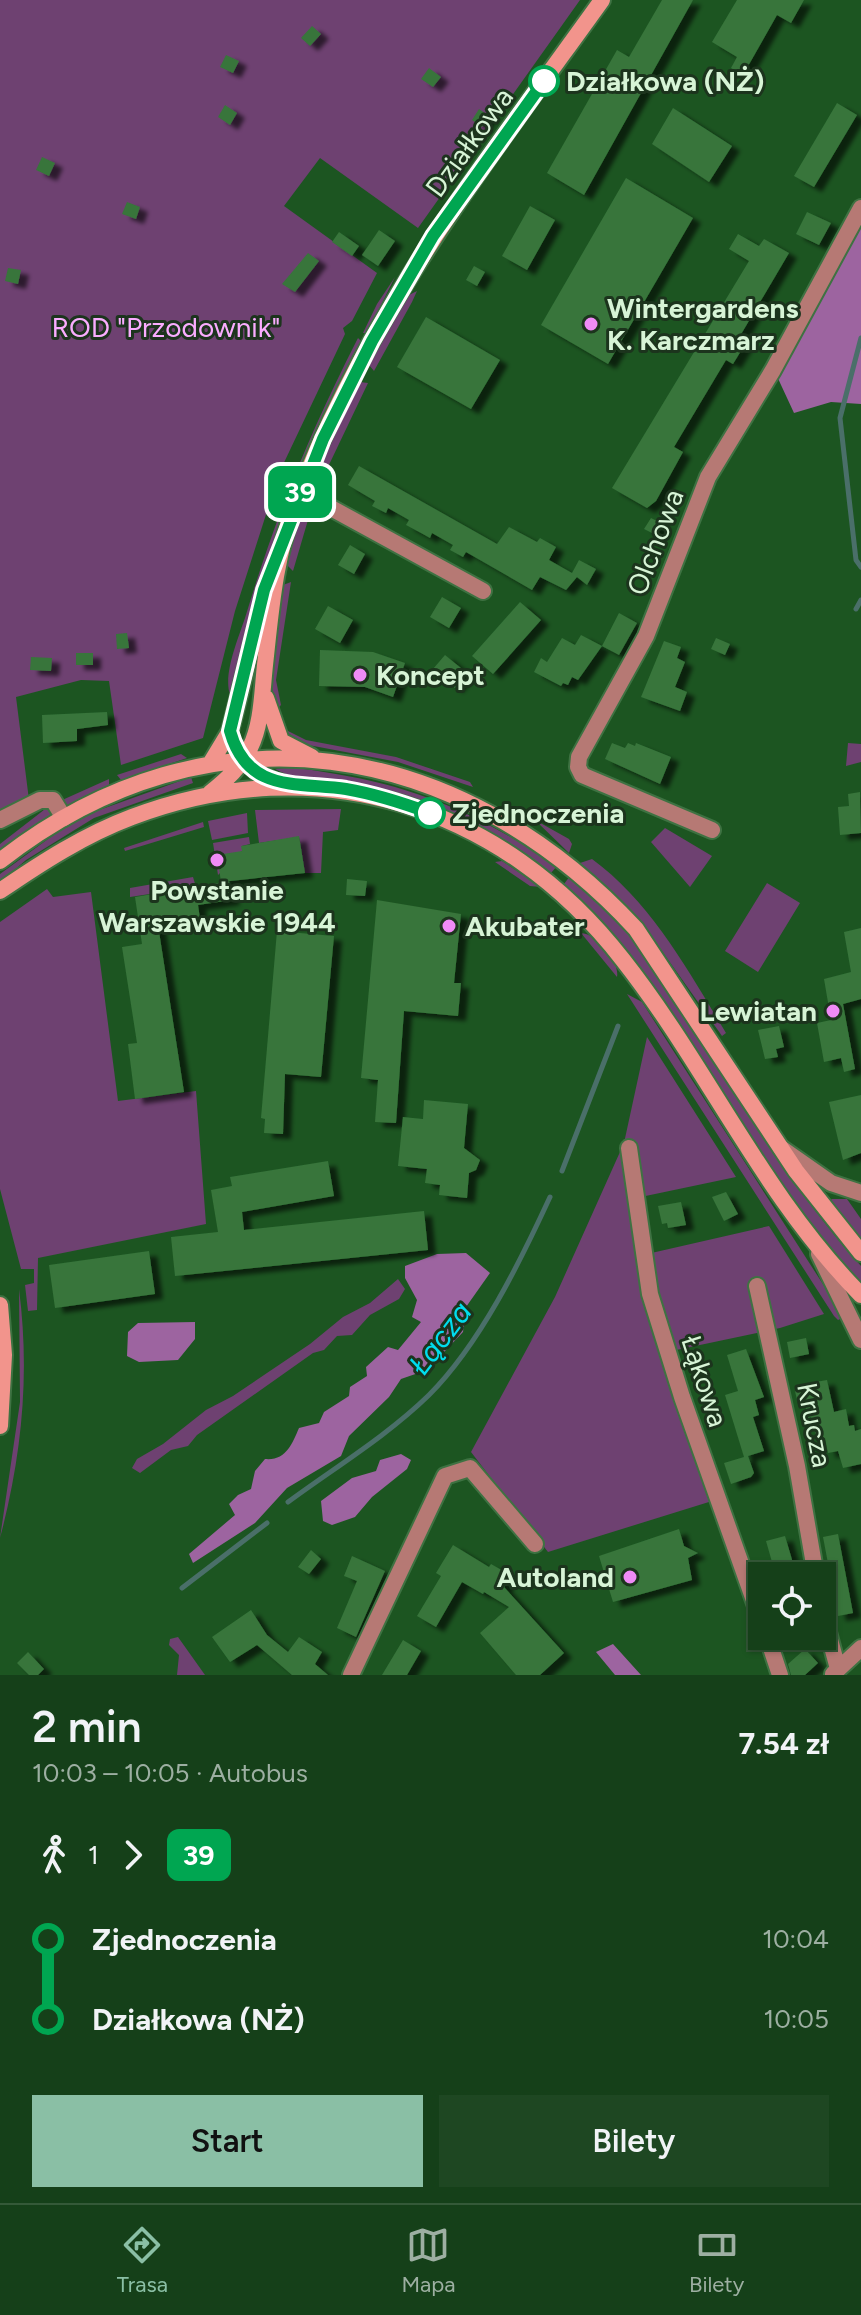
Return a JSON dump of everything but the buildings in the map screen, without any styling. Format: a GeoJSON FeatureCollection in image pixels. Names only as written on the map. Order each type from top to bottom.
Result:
{"type":"FeatureCollection","features":[{"type":"Feature","properties":{"kind":"main road","name":"Działkowa"},"geometry":{"type":"LineString","coordinates":[[210,764],[230,731],[264,590],[276,565],[300,491],[372,341],[433,236],[602,0]]}},
{"type":"Feature","properties":{"kind":"main road","name":"Działkowa"},"geometry":{"type":"LineString","coordinates":[[208,795],[244,758],[255,736],[276,565]]}},
{"type":"Feature","properties":{"kind":"main road"},"geometry":{"type":"LineString","coordinates":[[263,684],[271,719],[281,741],[320,760]]}},
{"type":"Feature","properties":{"kind":"main road"},"geometry":{"type":"LineString","coordinates":[[230,731],[244,758],[265,777],[286,786]]}},
{"type":"Feature","properties":{"kind":"main road"},"geometry":{"type":"LineString","coordinates":[[0,861],[64,818],[117,792],[210,764],[244,758],[320,760],[384,772],[490,810],[584,877],[656,954],[781,1148],[861,1253]]}},
{"type":"Feature","properties":{"kind":"main road"},"geometry":{"type":"LineString","coordinates":[[0,891],[94,834],[162,806],[208,795],[286,786],[348,789],[399,802],[475,833],[555,886],[585,914],[636,977],[766,1180],[808,1236],[861,1295]]}},
{"type":"Feature","properties":{"kind":"main road"},"geometry":{"type":"LineString","coordinates":[[0,1305],[4,1355],[0,1426]]}},
{"type":"Feature","properties":{"kind":"street","name":"Olchowa"},"geometry":{"type":"LineString","coordinates":[[712,830],[582,775],[578,767],[579,757],[646,636],[708,477],[773,370],[861,208]]}},
{"type":"Feature","properties":{"kind":"street"},"geometry":{"type":"LineString","coordinates":[[300,491],[483,591]]}},
{"type":"Feature","properties":{"kind":"street"},"geometry":{"type":"LineString","coordinates":[[0,820],[40,800],[53,800],[64,818]]}},
{"type":"Feature","properties":{"kind":"street","name":"Łąkowa"},"geometry":{"type":"LineString","coordinates":[[629,1148],[650,1294],[748,1582]]}},
{"type":"Feature","properties":{"kind":"street"},"geometry":{"type":"LineString","coordinates":[[781,1148],[831,1183],[861,1193]]}},
{"type":"Feature","properties":{"kind":"street"},"geometry":{"type":"LineString","coordinates":[[808,1236],[836,1283],[861,1340]]}},
{"type":"Feature","properties":{"kind":"street","name":"Krucza"},"geometry":{"type":"LineString","coordinates":[[757,1286],[794,1452],[814,1562]]}},
{"type":"Feature","properties":{"kind":"street"},"geometry":{"type":"LineString","coordinates":[[351,1675],[445,1476],[470,1468],[535,1544]]}},
{"type":"Feature","properties":{"kind":"street"},"geometry":{"type":"LineString","coordinates":[[835,1672],[861,1648]]}},
{"type":"Feature","properties":{"kind":"street"},"geometry":{"type":"LineString","coordinates":[[772,1650],[780,1675]]}},
{"type":"Feature","properties":{"kind":"street"},"geometry":{"type":"LineString","coordinates":[[830,1650],[835,1672]]}},
{"type":"Feature","properties":{"kind":"green space","name":"ROD \"Przodownik\""},"geometry":{"type":"Polygon","coordinates":[[[0,0],[580,0],[418,228],[320,158],[284,206],[377,273],[352,321],[343,328],[345,334],[280,471],[235,611],[203,738],[121,765],[109,681],[81,680],[16,697],[29,800],[0,814],[0,0]]]}},
{"type":"Feature","properties":{"kind":"green space"},"geometry":{"type":"Polygon","coordinates":[[[395,277],[367,333],[363,333],[377,304],[395,277]]]}},
{"type":"Feature","properties":{"kind":"green space"},"geometry":{"type":"Polygon","coordinates":[[[417,291],[374,371],[369,365],[407,296],[417,291]]]}},
{"type":"Feature","properties":{"kind":"green space"},"geometry":{"type":"Polygon","coordinates":[[[358,338],[362,342],[295,483],[262,581],[230,695],[228,677],[232,656],[281,509],[358,338]]]}},
{"type":"Feature","properties":{"kind":"green space"},"geometry":{"type":"Polygon","coordinates":[[[360,382],[368,383],[317,490],[313,482],[360,382]]]}},
{"type":"Feature","properties":{"kind":"green space"},"geometry":{"type":"Polygon","coordinates":[[[313,503],[293,571],[286,564],[302,509],[313,503]]]}},
{"type":"Feature","properties":{"kind":"green space"},"geometry":{"type":"Polygon","coordinates":[[[291,582],[276,680],[281,705],[274,712],[272,680],[276,633],[283,585],[291,582]]]}},
{"type":"Feature","properties":{"kind":"green space"},"geometry":{"type":"Polygon","coordinates":[[[280,727],[306,740],[396,757],[470,782],[473,787],[398,762],[303,744],[280,727]]]}},
{"type":"Feature","properties":{"kind":"green space"},"geometry":{"type":"Polygon","coordinates":[[[848,743],[861,744],[861,762],[846,766],[848,743]]]}},
{"type":"Feature","properties":{"kind":"green space"},"geometry":{"type":"Polygon","coordinates":[[[181,754],[187,758],[121,780],[117,775],[181,754]]]}},
{"type":"Feature","properties":{"kind":"green space"},"geometry":{"type":"Polygon","coordinates":[[[297,768],[336,774],[425,797],[478,819],[557,866],[551,873],[490,833],[424,802],[376,788],[298,778],[275,769],[297,768]]]}},
{"type":"Feature","properties":{"kind":"green space"},"geometry":{"type":"Polygon","coordinates":[[[191,777],[193,783],[94,818],[26,860],[0,882],[0,874],[59,831],[91,813],[191,777]]]}},
{"type":"Feature","properties":{"kind":"green space"},"geometry":{"type":"Polygon","coordinates":[[[109,779],[109,785],[66,806],[60,801],[109,779]]]}},
{"type":"Feature","properties":{"kind":"green space"},"geometry":{"type":"Polygon","coordinates":[[[49,806],[51,815],[0,851],[0,844],[49,806]]]}},
{"type":"Feature","properties":{"kind":"green space"},"geometry":{"type":"Polygon","coordinates":[[[341,809],[338,830],[323,832],[321,873],[305,873],[299,837],[259,843],[255,810],[341,809]]]}},
{"type":"Feature","properties":{"kind":"green space"},"geometry":{"type":"Polygon","coordinates":[[[247,813],[248,833],[212,840],[208,821],[247,813]]]}},
{"type":"Feature","properties":{"kind":"green space"},"geometry":{"type":"Polygon","coordinates":[[[535,820],[569,839],[572,844],[569,853],[535,820]]]}},
{"type":"Feature","properties":{"kind":"green space"},"geometry":{"type":"Polygon","coordinates":[[[203,822],[204,827],[125,851],[124,848],[203,822]]]}},
{"type":"Feature","properties":{"kind":"green space"},"geometry":{"type":"Polygon","coordinates":[[[665,828],[712,856],[690,887],[651,842],[665,828]]]}},
{"type":"Feature","properties":{"kind":"green space"},"geometry":{"type":"Polygon","coordinates":[[[249,837],[250,844],[242,846],[242,851],[218,875],[213,843],[249,837]]]}},
{"type":"Feature","properties":{"kind":"green space"},"geometry":{"type":"Polygon","coordinates":[[[592,859],[613,876],[651,917],[683,962],[726,1033],[722,1036],[640,920],[580,863],[592,859]]]}},
{"type":"Feature","properties":{"kind":"green space"},"geometry":{"type":"Polygon","coordinates":[[[502,861],[541,887],[530,886],[495,862],[502,861]]]}},
{"type":"Feature","properties":{"kind":"green space"},"geometry":{"type":"Polygon","coordinates":[[[570,876],[634,940],[670,989],[801,1191],[861,1266],[861,1282],[820,1235],[783,1185],[646,977],[607,929],[564,884],[570,876]]]}},
{"type":"Feature","properties":{"kind":"green space"},"geometry":{"type":"Polygon","coordinates":[[[193,877],[196,887],[130,897],[130,888],[193,877]]]}},
{"type":"Feature","properties":{"kind":"green space"},"geometry":{"type":"Polygon","coordinates":[[[767,883],[800,903],[758,972],[725,951],[767,883]]]}},
{"type":"Feature","properties":{"kind":"green space"},"geometry":{"type":"Polygon","coordinates":[[[47,889],[53,897],[91,892],[118,1101],[196,1091],[206,1224],[38,1258],[37,1310],[28,1311],[25,1285],[34,1283],[34,1269],[21,1269],[0,1189],[0,922],[47,889]]]}},
{"type":"Feature","properties":{"kind":"green space"},"geometry":{"type":"Polygon","coordinates":[[[581,933],[594,938],[606,949],[615,964],[617,977],[581,933]]]}},
{"type":"Feature","properties":{"kind":"green space"},"geometry":{"type":"Polygon","coordinates":[[[627,994],[642,1002],[844,1317],[838,1320],[834,1316],[627,994]]]}},
{"type":"Feature","properties":{"kind":"green space"},"geometry":{"type":"Polygon","coordinates":[[[647,1037],[736,1177],[636,1198],[647,1254],[769,1226],[824,1314],[780,1328],[662,1353],[725,1497],[548,1552],[471,1452],[555,1297],[624,1143],[647,1037]]]}},
{"type":"Feature","properties":{"kind":"green space"},"geometry":{"type":"Polygon","coordinates":[[[847,1199],[861,1219],[861,1240],[829,1201],[847,1199]]]}},
{"type":"Feature","properties":{"kind":"green space"},"geometry":{"type":"Polygon","coordinates":[[[398,1279],[405,1289],[399,1299],[370,1315],[352,1335],[337,1336],[324,1350],[313,1353],[197,1435],[188,1446],[171,1450],[140,1473],[132,1468],[137,1459],[163,1444],[206,1410],[233,1396],[310,1344],[343,1317],[370,1303],[398,1279]]]}},
{"type":"Feature","properties":{"kind":"green space"},"geometry":{"type":"Polygon","coordinates":[[[19,1289],[24,1352],[22,1414],[14,1476],[0,1538],[20,1402],[19,1289]]]}},
{"type":"Feature","properties":{"kind":"green space"},"geometry":{"type":"Polygon","coordinates":[[[178,1637],[205,1675],[177,1675],[179,1655],[169,1645],[170,1639],[178,1637]]]}},
{"type":"Feature","properties":{"kind":"shaded area"},"geometry":{"type":"Polygon","coordinates":[[[861,207],[861,404],[831,402],[794,413],[775,372],[861,207]]]}},
{"type":"Feature","properties":{"kind":"shaded area"},"geometry":{"type":"Polygon","coordinates":[[[466,1253],[490,1273],[466,1307],[463,1332],[427,1370],[401,1379],[389,1397],[349,1436],[341,1456],[287,1488],[255,1523],[193,1563],[189,1554],[235,1515],[229,1504],[251,1489],[255,1471],[265,1459],[283,1454],[299,1428],[319,1423],[324,1412],[349,1396],[350,1387],[367,1376],[366,1367],[388,1347],[398,1350],[421,1322],[412,1317],[417,1300],[405,1278],[405,1266],[437,1254],[466,1253]]]}},
{"type":"Feature","properties":{"kind":"shaded area"},"geometry":{"type":"Polygon","coordinates":[[[195,1322],[195,1339],[178,1360],[139,1362],[127,1356],[128,1332],[138,1323],[195,1322]]]}},
{"type":"Feature","properties":{"kind":"shaded area"},"geometry":{"type":"Polygon","coordinates":[[[401,1454],[411,1460],[407,1469],[372,1497],[355,1517],[332,1525],[323,1521],[321,1501],[352,1478],[376,1471],[380,1460],[401,1454]]]}},
{"type":"Feature","properties":{"kind":"shaded area"},"geometry":{"type":"Polygon","coordinates":[[[613,1644],[641,1675],[615,1675],[596,1652],[613,1644]]]}},
{"type":"Feature","properties":{"kind":"waterway","name":"Łącza"},"geometry":{"type":"LineString","coordinates":[[861,338],[840,418],[856,560],[861,567]]}},
{"type":"Feature","properties":{"kind":"waterway","name":"Łącza"},"geometry":{"type":"LineString","coordinates":[[856,609],[861,600]]}},
{"type":"Feature","properties":{"kind":"waterway","name":"Łącza"},"geometry":{"type":"LineString","coordinates":[[562,1171],[618,1026]]}},
{"type":"Feature","properties":{"kind":"waterway","name":"Łącza"},"geometry":{"type":"LineString","coordinates":[[288,1502],[396,1424],[448,1375],[497,1301],[550,1197]]}},
{"type":"Feature","properties":{"kind":"waterway","name":"Łącza"},"geometry":{"type":"LineString","coordinates":[[182,1588],[267,1523]]}},
{"type":"Feature","properties":{"kind":"bus line","name":"39"},"geometry":{"type":"LineString","coordinates":[[430,813],[348,789],[286,786],[272,782],[244,758],[230,731],[264,590],[276,565],[309,468],[323,439],[372,341],[433,236],[544,81]]}},
{"type":"Feature","properties":{"kind":"place","name":"Działkowa (NŻ)"},"geometry":{"type":"Point","coordinates":[544,81]}},
{"type":"Feature","properties":{"kind":"place","name":"Wintergardens K. Karczmarz"},"geometry":{"type":"Point","coordinates":[591,324]}},
{"type":"Feature","properties":{"kind":"place","name":"Koncept"},"geometry":{"type":"Point","coordinates":[360,675]}},
{"type":"Feature","properties":{"kind":"place","name":"Zjednoczenia"},"geometry":{"type":"Point","coordinates":[430,813]}},
{"type":"Feature","properties":{"kind":"place","name":"Powstanie Warszawskie 1944"},"geometry":{"type":"Point","coordinates":[217,860]}},
{"type":"Feature","properties":{"kind":"place","name":"Akubater"},"geometry":{"type":"Point","coordinates":[449,926]}},
{"type":"Feature","properties":{"kind":"place","name":"Lewiatan"},"geometry":{"type":"Point","coordinates":[833,1011]}},
{"type":"Feature","properties":{"kind":"place","name":"Autoland"},"geometry":{"type":"Point","coordinates":[630,1577]}}]}
